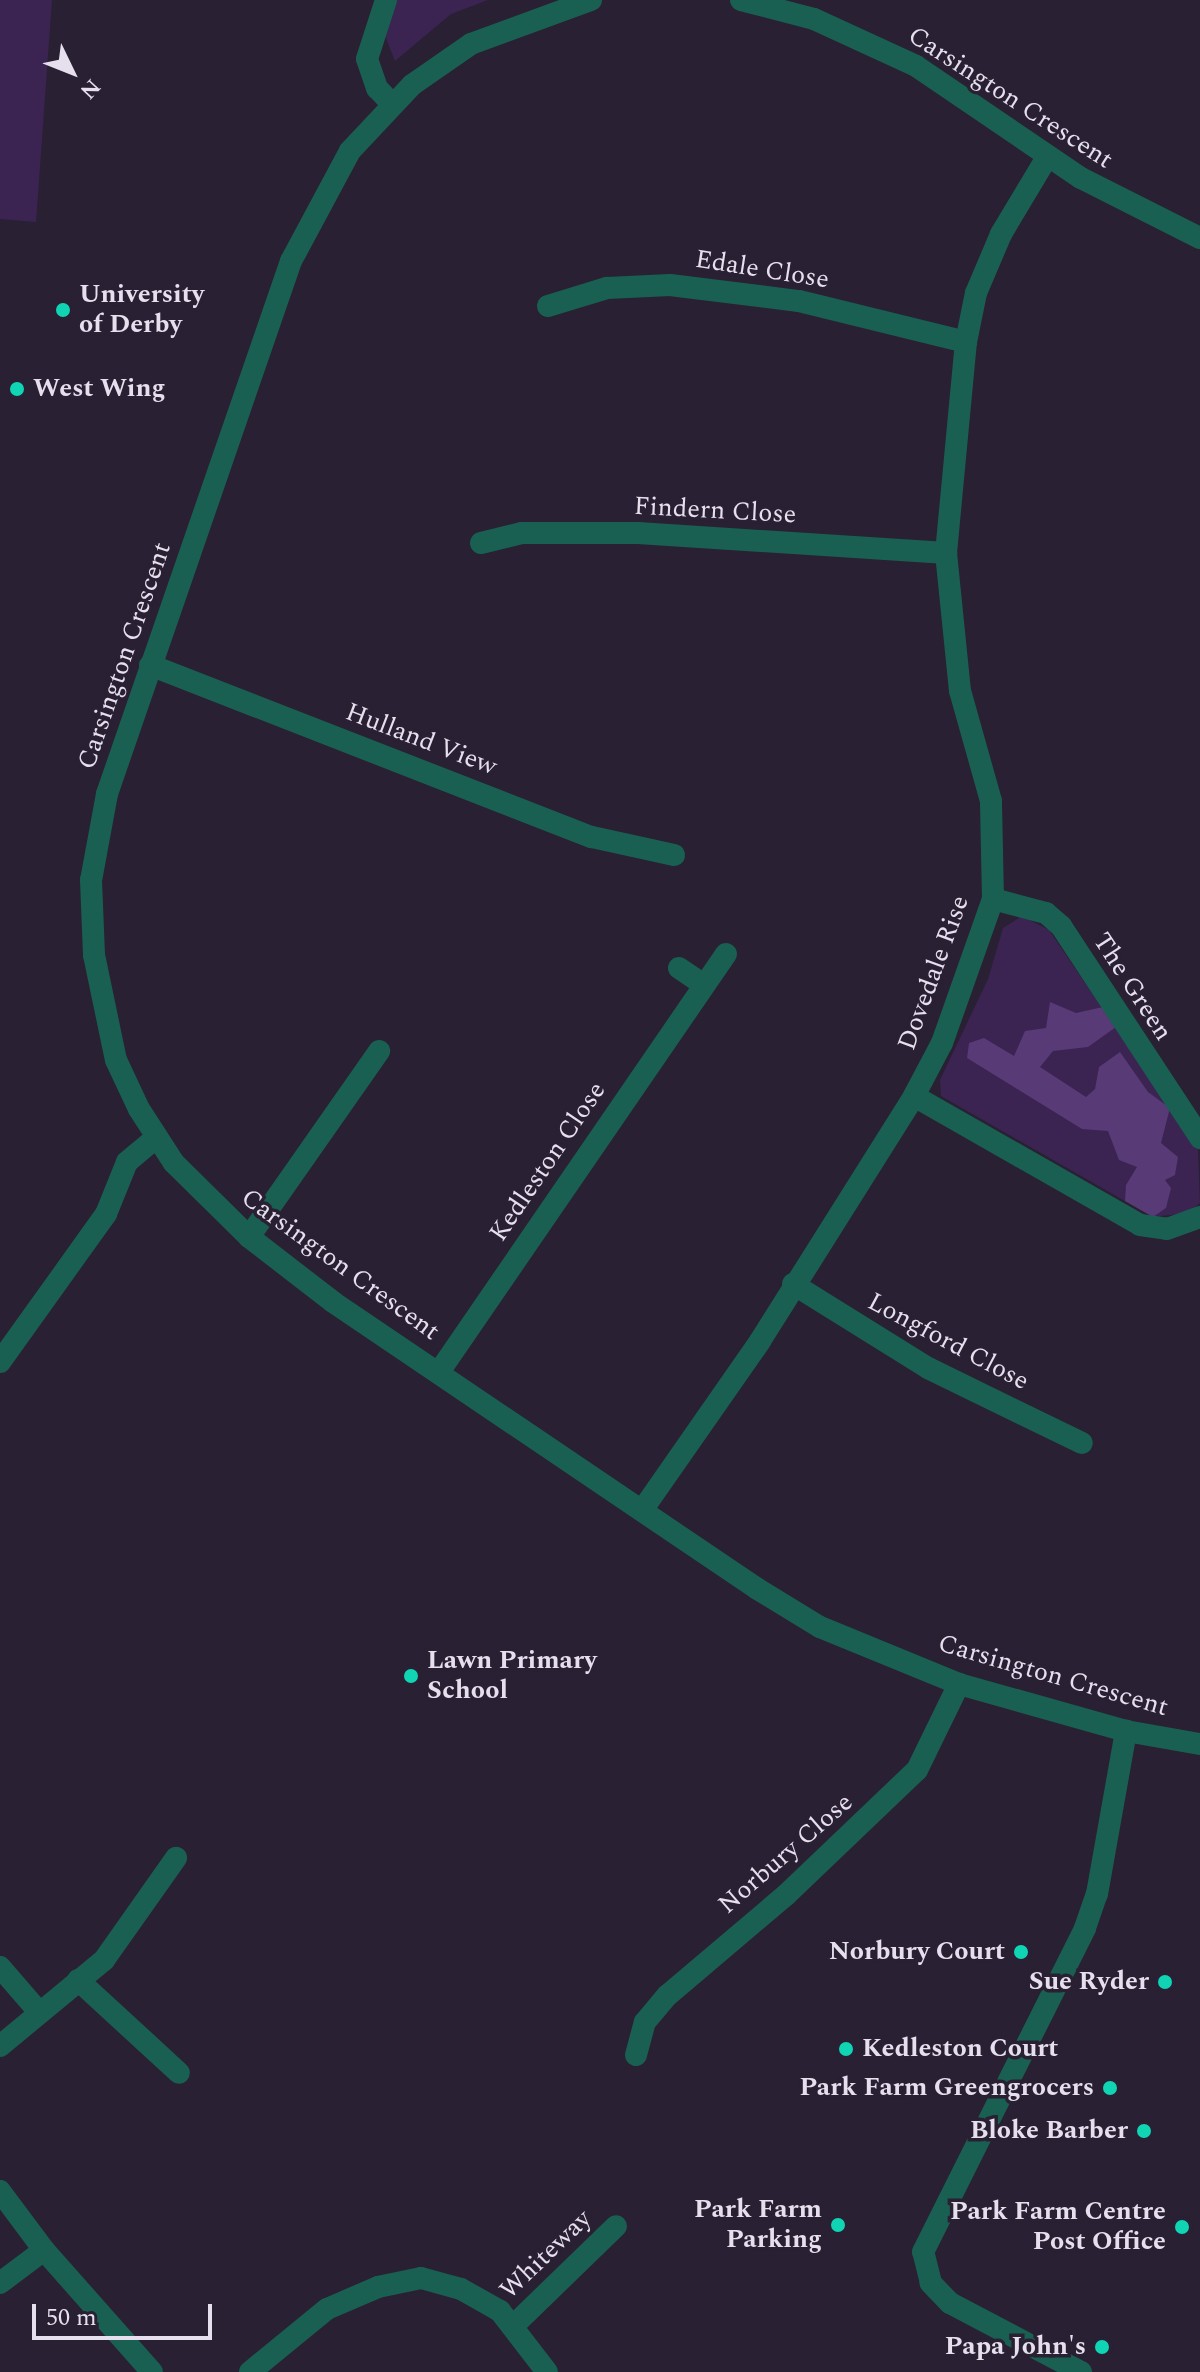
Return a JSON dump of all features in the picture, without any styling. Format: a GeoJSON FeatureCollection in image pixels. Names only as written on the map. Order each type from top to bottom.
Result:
{"type":"FeatureCollection","features":[{"type":"Feature","properties":{"kind":"street"},"geometry":{"type":"LineString","coordinates":[[386,0],[367,59],[370,74],[392,104]]}},
{"type":"Feature","properties":{"kind":"street","name":"Carsington Crescent"},"geometry":{"type":"LineString","coordinates":[[591,0],[471,44],[392,104],[332,178],[291,261],[107,794],[91,880],[94,955],[116,1060],[156,1138],[189,1182],[249,1237],[439,1372],[820,1627],[959,1684],[1126,1731],[1200,1744]]}},
{"type":"Feature","properties":{"kind":"street","name":"Carsington Crescent"},"geometry":{"type":"LineString","coordinates":[[741,0],[814,19],[882,48],[916,66],[1047,157],[1115,198],[1200,238]]}},
{"type":"Feature","properties":{"kind":"street","name":"Dovedale Rise"},"geometry":{"type":"LineString","coordinates":[[643,1509],[760,1341],[914,1096],[942,1043],[993,899],[991,801],[960,691],[946,553],[966,342],[992,252],[1047,157]]}},
{"type":"Feature","properties":{"kind":"street","name":"Edale Close"},"geometry":{"type":"LineString","coordinates":[[548,306],[607,288],[670,285],[799,301],[966,342]]}},
{"type":"Feature","properties":{"kind":"street","name":"Findern Close"},"geometry":{"type":"LineString","coordinates":[[481,543],[522,533],[638,533],[946,553]]}},
{"type":"Feature","properties":{"kind":"street","name":"Hulland View"},"geometry":{"type":"LineString","coordinates":[[150,665],[592,837],[674,855]]}},
{"type":"Feature","properties":{"kind":"street","name":"The Green"},"geometry":{"type":"LineString","coordinates":[[993,899],[1046,913],[1061,926],[1200,1138]]}},
{"type":"Feature","properties":{"kind":"street","name":"Kedleston Close"},"geometry":{"type":"LineString","coordinates":[[439,1372],[726,954]]}},
{"type":"Feature","properties":{"kind":"street"},"geometry":{"type":"LineString","coordinates":[[679,968],[704,985]]}},
{"type":"Feature","properties":{"kind":"street"},"geometry":{"type":"LineString","coordinates":[[249,1237],[379,1051]]}},
{"type":"Feature","properties":{"kind":"street"},"geometry":{"type":"LineString","coordinates":[[914,1096],[1140,1225],[1167,1229],[1200,1217]]}},
{"type":"Feature","properties":{"kind":"street"},"geometry":{"type":"LineString","coordinates":[[2,1356],[106,1214],[127,1162],[156,1138]]}},
{"type":"Feature","properties":{"kind":"street","name":"Longford Close"},"geometry":{"type":"LineString","coordinates":[[793,1284],[928,1368],[1082,1443]]}},
{"type":"Feature","properties":{"kind":"street","name":"Norbury Close"},"geometry":{"type":"LineString","coordinates":[[636,2055],[645,2022],[668,1995],[786,1895],[917,1770],[959,1684]]}},
{"type":"Feature","properties":{"kind":"street"},"geometry":{"type":"LineString","coordinates":[[1081,2372],[950,2303],[931,2283],[923,2252],[1085,1928],[1097,1894],[1126,1731]]}},
{"type":"Feature","properties":{"kind":"street"},"geometry":{"type":"LineString","coordinates":[[0,2046],[104,1960],[176,1858]]}},
{"type":"Feature","properties":{"kind":"street"},"geometry":{"type":"LineString","coordinates":[[0,1967],[39,2012]]}},
{"type":"Feature","properties":{"kind":"street"},"geometry":{"type":"LineString","coordinates":[[78,1980],[179,2073]]}},
{"type":"Feature","properties":{"kind":"street"},"geometry":{"type":"LineString","coordinates":[[0,2191],[44,2250],[152,2372]]}},
{"type":"Feature","properties":{"kind":"street","name":"Whiteway"},"geometry":{"type":"LineString","coordinates":[[514,2325],[616,2226]]}},
{"type":"Feature","properties":{"kind":"street"},"geometry":{"type":"LineString","coordinates":[[0,2283],[44,2250]]}},
{"type":"Feature","properties":{"kind":"street"},"geometry":{"type":"LineString","coordinates":[[250,2372],[327,2309],[399,2281],[421,2278],[461,2289],[514,2325],[547,2372]]}},
{"type":"Feature","properties":{"kind":"shaded area"},"geometry":{"type":"Polygon","coordinates":[[[0,0],[52,0],[36,222],[0,219],[0,0]]]}},
{"type":"Feature","properties":{"kind":"shaded area"},"geometry":{"type":"Polygon","coordinates":[[[396,0],[488,0],[451,14],[395,61],[384,33],[396,0]]]}},
{"type":"Feature","properties":{"kind":"shaded area"},"geometry":{"type":"Polygon","coordinates":[[[1022,916],[1049,930],[1198,1149],[1200,1203],[1188,1213],[1153,1217],[941,1096],[940,1080],[988,979],[1003,928],[1022,916]]]}},
{"type":"Feature","properties":{"kind":"shaded area"},"geometry":{"type":"Polygon","coordinates":[[[1050,1002],[1076,1013],[1103,1007],[1116,1027],[1088,1047],[1053,1051],[1040,1067],[1086,1097],[1095,1089],[1099,1067],[1120,1052],[1148,1092],[1170,1108],[1161,1143],[1178,1157],[1175,1175],[1165,1180],[1171,1188],[1166,1208],[1153,1217],[1125,1201],[1126,1185],[1137,1167],[1119,1160],[1108,1131],[1082,1129],[967,1058],[969,1043],[984,1038],[1014,1056],[1025,1031],[1046,1028],[1050,1002]]]}},
{"type":"Feature","properties":{"kind":"place","name":"University of Derby"},"geometry":{"type":"Point","coordinates":[63,310]}},
{"type":"Feature","properties":{"kind":"place","name":"West Wing"},"geometry":{"type":"Point","coordinates":[17,389]}},
{"type":"Feature","properties":{"kind":"place","name":"Lawn Primary School"},"geometry":{"type":"Point","coordinates":[411,1676]}},
{"type":"Feature","properties":{"kind":"place","name":"Norbury Court"},"geometry":{"type":"Point","coordinates":[1021,1952]}},
{"type":"Feature","properties":{"kind":"place","name":"Sue Ryder"},"geometry":{"type":"Point","coordinates":[1165,1982]}},
{"type":"Feature","properties":{"kind":"place","name":"Kedleston Court"},"geometry":{"type":"Point","coordinates":[846,2049]}},
{"type":"Feature","properties":{"kind":"place","name":"Park Farm Greengrocers"},"geometry":{"type":"Point","coordinates":[1110,2088]}},
{"type":"Feature","properties":{"kind":"place","name":"Bloke Barber"},"geometry":{"type":"Point","coordinates":[1144,2131]}},
{"type":"Feature","properties":{"kind":"place","name":"Park Farm Parking"},"geometry":{"type":"Point","coordinates":[838,2225]}},
{"type":"Feature","properties":{"kind":"place","name":"Park Farm Centre Post Office"},"geometry":{"type":"Point","coordinates":[1182,2227]}},
{"type":"Feature","properties":{"kind":"place","name":"Papa John's"},"geometry":{"type":"Point","coordinates":[1102,2347]}}]}
